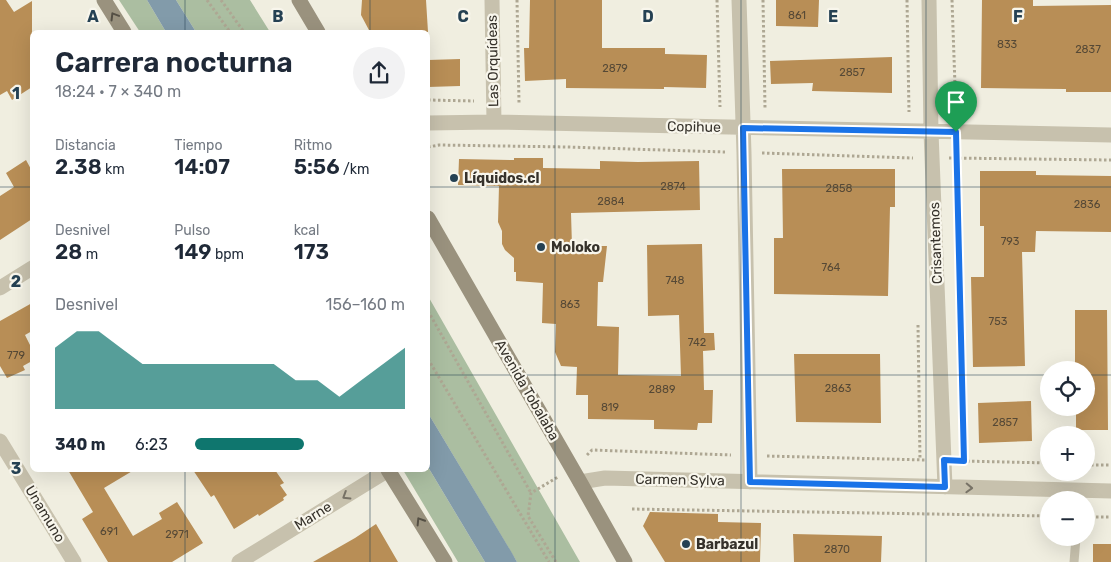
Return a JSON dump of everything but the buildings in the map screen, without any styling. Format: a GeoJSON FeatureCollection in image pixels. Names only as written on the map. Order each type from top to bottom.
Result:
{"type":"FeatureCollection","features":[{"type":"Feature","properties":{"kind":"main road"},"geometry":{"type":"LineString","coordinates":[[104,0],[123,30]]}},
{"type":"Feature","properties":{"kind":"main road"},"geometry":{"type":"LineString","coordinates":[[299,0],[317,30]]}},
{"type":"Feature","properties":{"kind":"main road","name":"Avenida Tobalaba"},"geometry":{"type":"LineString","coordinates":[[430,221],[625,562]]}},
{"type":"Feature","properties":{"kind":"main road"},"geometry":{"type":"LineString","coordinates":[[389,472],[446,562]]}},
{"type":"Feature","properties":{"kind":"street","name":"Las Orquídeas"},"geometry":{"type":"LineString","coordinates":[[492,0],[494,122]]}},
{"type":"Feature","properties":{"kind":"street"},"geometry":{"type":"LineString","coordinates":[[739,0],[744,153],[750,482]]}},
{"type":"Feature","properties":{"kind":"street","name":"Crisantemos"},"geometry":{"type":"LineString","coordinates":[[929,0],[931,132],[945,487]]}},
{"type":"Feature","properties":{"kind":"street","name":"Copihue"},"geometry":{"type":"LineString","coordinates":[[430,123],[494,122],[1111,135]]}},
{"type":"Feature","properties":{"kind":"street"},"geometry":{"type":"LineString","coordinates":[[0,288],[30,269]]}},
{"type":"Feature","properties":{"kind":"street","name":"Unamuno"},"geometry":{"type":"LineString","coordinates":[[0,441],[74,562]]}},
{"type":"Feature","properties":{"kind":"street","name":"Marne"},"geometry":{"type":"LineString","coordinates":[[239,562],[385,472]]}},
{"type":"Feature","properties":{"kind":"street","name":"Carmen Sylva"},"geometry":{"type":"LineString","coordinates":[[576,475],[605,478],[945,487],[1040,493]]}},
{"type":"Feature","properties":{"kind":"street","name":"Carmen Sylva"},"geometry":{"type":"LineString","coordinates":[[1095,493],[1111,492]]}},
{"type":"Feature","properties":{"kind":"lane"},"geometry":{"type":"LineString","coordinates":[[1074,562],[1075,546]]}},
{"type":"Feature","properties":{"kind":"path"},"geometry":{"type":"LineString","coordinates":[[207,0],[229,30]]}},
{"type":"Feature","properties":{"kind":"path"},"geometry":{"type":"LineString","coordinates":[[221,0],[243,30]]}},
{"type":"Feature","properties":{"kind":"path"},"geometry":{"type":"LineString","coordinates":[[517,0],[519,102]]}},
{"type":"Feature","properties":{"kind":"path"},"geometry":{"type":"LineString","coordinates":[[717,0],[720,107]]}},
{"type":"Feature","properties":{"kind":"path"},"geometry":{"type":"LineString","coordinates":[[763,0],[765,108]]}},
{"type":"Feature","properties":{"kind":"path"},"geometry":{"type":"LineString","coordinates":[[952,0],[958,159],[961,370]]}},
{"type":"Feature","properties":{"kind":"path"},"geometry":{"type":"LineString","coordinates":[[430,147],[439,145],[567,147],[958,159],[1111,160]]}},
{"type":"Feature","properties":{"kind":"path"},"geometry":{"type":"LineString","coordinates":[[430,315],[531,493],[528,516],[556,562]]}},
{"type":"Feature","properties":{"kind":"path"},"geometry":{"type":"LineString","coordinates":[[430,362],[549,562]]}},
{"type":"Feature","properties":{"kind":"path"},"geometry":{"type":"LineString","coordinates":[[964,452],[964,461]]}},
{"type":"Feature","properties":{"kind":"path"},"geometry":{"type":"LineString","coordinates":[[920,460],[1040,464]]}},
{"type":"Feature","properties":{"kind":"path"},"geometry":{"type":"LineString","coordinates":[[1095,465],[1111,465]]}},
{"type":"Feature","properties":{"kind":"path"},"geometry":{"type":"LineString","coordinates":[[531,493],[576,475]]}},
{"type":"Feature","properties":{"kind":"path"},"geometry":{"type":"LineString","coordinates":[[632,509],[1040,516]]}},
{"type":"Feature","properties":{"kind":"path"},"geometry":{"type":"LineString","coordinates":[[1095,517],[1111,517]]}},
{"type":"Feature","properties":{"kind":"green space"},"geometry":{"type":"Polygon","coordinates":[[[119,0],[147,0],[165,30],[139,30],[119,0]]]}},
{"type":"Feature","properties":{"kind":"green space"},"geometry":{"type":"Polygon","coordinates":[[[176,0],[250,0],[269,30],[195,30],[176,0]]]}},
{"type":"Feature","properties":{"kind":"green space"},"geometry":{"type":"Polygon","coordinates":[[[430,300],[580,562],[517,562],[430,416],[430,300]]]}},
{"type":"Feature","properties":{"kind":"green space"},"geometry":{"type":"Polygon","coordinates":[[[430,470],[485,562],[458,562],[404,472],[430,472],[430,470]]]}},
{"type":"Feature","properties":{"kind":"water"},"geometry":{"type":"Polygon","coordinates":[[[147,0],[176,0],[195,30],[165,30],[147,0]]]}},
{"type":"Feature","properties":{"kind":"water"},"geometry":{"type":"Polygon","coordinates":[[[430,416],[517,562],[485,562],[430,470],[430,416]]]}},
{"type":"Feature","properties":{"kind":"place","name":"Líquidos.cl"},"geometry":{"type":"Point","coordinates":[454,178]}},
{"type":"Feature","properties":{"kind":"place","name":"Moloko"},"geometry":{"type":"Point","coordinates":[541,247]}},
{"type":"Feature","properties":{"kind":"place","name":"Barbazul"},"geometry":{"type":"Point","coordinates":[686,544]}},
{"type":"Feature","properties":{"kind":"route"},"geometry":{"type":"LineString","coordinates":[[743,128],[956,132],[964,461],[944,460],[945,487],[750,482],[743,128]]}}]}
